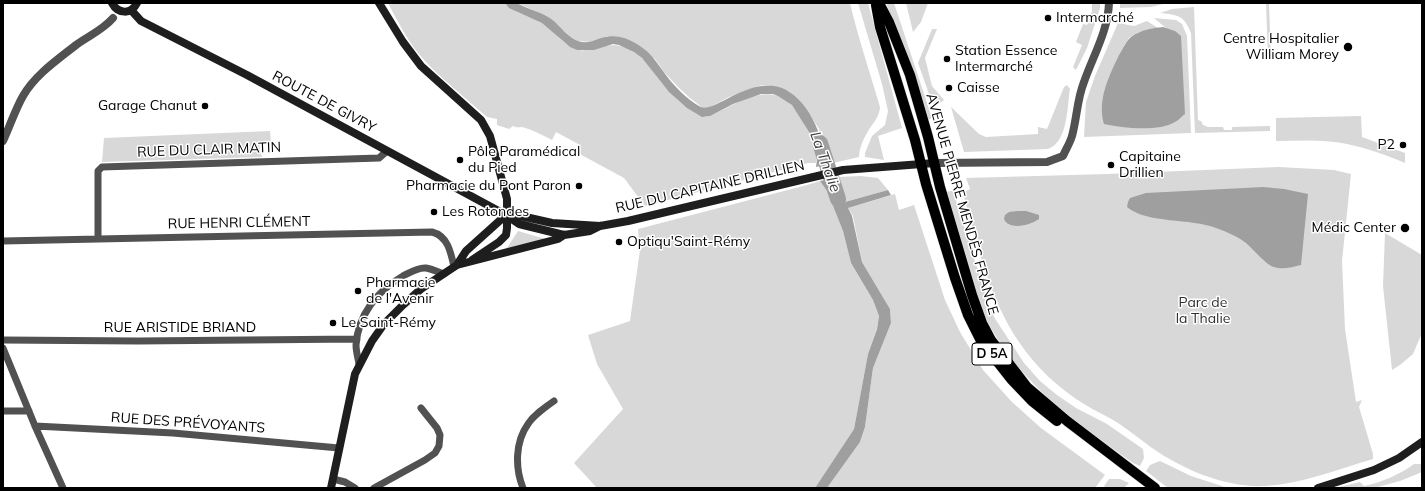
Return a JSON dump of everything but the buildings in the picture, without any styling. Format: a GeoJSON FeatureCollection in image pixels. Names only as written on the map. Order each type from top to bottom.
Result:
{"type":"FeatureCollection","features":[{"type":"Feature","properties":{"kind":"main road"},"geometry":{"type":"LineString","coordinates":[[112,3],[118,10],[124,12],[131,10],[137,3]]}},
{"type":"Feature","properties":{"kind":"main road"},"geometry":{"type":"LineString","coordinates":[[379,3],[403,42],[421,66],[481,120],[490,136],[507,199],[506,235],[499,242],[466,264]]}},
{"type":"Feature","properties":{"kind":"main road","name":"AVENUE PIERRE MENDÈS FRANCE"},"geometry":{"type":"LineString","coordinates":[[875,3],[880,27],[962,300],[981,340],[1011,380],[1032,401],[1144,488]]}},
{"type":"Feature","properties":{"kind":"main road","name":"AVENUE PIERRE MENDÈS FRANCE"},"geometry":{"type":"LineString","coordinates":[[879,3],[889,22],[910,75],[935,163],[940,187],[972,295],[982,323],[991,340],[1027,387],[1067,421],[1155,488]]}},
{"type":"Feature","properties":{"kind":"main road","name":"ROUTE DE GIVRY"},"geometry":{"type":"LineString","coordinates":[[131,10],[141,21],[247,76],[519,224],[564,235]]}},
{"type":"Feature","properties":{"kind":"main road","name":"RUE DU CAPITAINE DRILLIEN"},"geometry":{"type":"LineString","coordinates":[[600,226],[628,221],[842,170],[935,163]]}},
{"type":"Feature","properties":{"kind":"main road"},"geometry":{"type":"LineString","coordinates":[[456,266],[466,251],[506,216],[521,216],[552,223],[600,226]]}},
{"type":"Feature","properties":{"kind":"main road"},"geometry":{"type":"LineString","coordinates":[[331,488],[351,388],[359,364],[384,324],[403,305],[421,289],[456,266],[558,239],[564,235],[590,231],[600,226]]}},
{"type":"Feature","properties":{"kind":"main road"},"geometry":{"type":"LineString","coordinates":[[1318,488],[1379,468],[1399,458],[1422,442]]}},
{"type":"Feature","properties":{"kind":"main road"},"geometry":{"type":"LineString","coordinates":[[1128,468],[1160,488]]}},
{"type":"Feature","properties":{"kind":"street","name":"RUE DU CAPITAINE DRILLIEN"},"geometry":{"type":"LineString","coordinates":[[935,163],[1047,162],[1063,156],[1072,136],[1077,105],[1083,82],[1101,40],[1109,12],[1109,3]]}},
{"type":"Feature","properties":{"kind":"street"},"geometry":{"type":"LineString","coordinates":[[3,140],[23,95],[40,75],[84,39],[107,25],[118,10]]}},
{"type":"Feature","properties":{"kind":"street","name":"RUE DU CLAIR MATIN"},"geometry":{"type":"LineString","coordinates":[[98,239],[98,171],[102,167],[379,158],[388,152]]}},
{"type":"Feature","properties":{"kind":"street","name":"RUE HENRI CLÉMENT"},"geometry":{"type":"LineString","coordinates":[[3,241],[432,232],[438,233],[445,241],[456,266]]}},
{"type":"Feature","properties":{"kind":"street"},"geometry":{"type":"LineString","coordinates":[[359,364],[356,347],[357,339],[362,321],[372,302],[389,285],[412,271],[425,268],[444,274]]}},
{"type":"Feature","properties":{"kind":"street","name":"RUE ARISTIDE BRIAND"},"geometry":{"type":"LineString","coordinates":[[3,340],[146,341],[357,339]]}},
{"type":"Feature","properties":{"kind":"street"},"geometry":{"type":"LineString","coordinates":[[3,348],[35,426],[64,488]]}},
{"type":"Feature","properties":{"kind":"street"},"geometry":{"type":"LineString","coordinates":[[523,488],[518,470],[520,441],[527,425],[539,412],[554,401]]}},
{"type":"Feature","properties":{"kind":"street"},"geometry":{"type":"LineString","coordinates":[[374,488],[435,453],[439,446],[440,435],[437,428],[421,408]]}},
{"type":"Feature","properties":{"kind":"street"},"geometry":{"type":"LineString","coordinates":[[3,411],[29,411]]}},
{"type":"Feature","properties":{"kind":"street","name":"RUE DES PRÉVOYANTS"},"geometry":{"type":"LineString","coordinates":[[35,426],[173,433],[339,448]]}},
{"type":"Feature","properties":{"kind":"street"},"geometry":{"type":"LineString","coordinates":[[333,479],[345,482],[355,488]]}},
{"type":"Feature","properties":{"kind":"green space"},"geometry":{"type":"Polygon","coordinates":[[[388,3],[505,3],[518,12],[542,23],[569,46],[579,50],[613,45],[623,47],[638,54],[679,101],[685,106],[706,117],[738,102],[761,95],[773,95],[783,98],[793,106],[810,132],[816,147],[816,163],[808,163],[645,206],[624,178],[576,152],[580,145],[556,132],[552,140],[522,127],[513,126],[509,129],[497,125],[497,119],[487,117],[442,78],[425,61],[402,29],[388,3]]]}},
{"type":"Feature","properties":{"kind":"green space"},"geometry":{"type":"Polygon","coordinates":[[[517,3],[850,3],[860,42],[880,107],[877,118],[863,142],[859,157],[833,163],[825,148],[819,129],[800,101],[790,92],[770,85],[762,85],[729,97],[708,108],[703,108],[679,88],[664,72],[655,59],[608,36],[591,42],[578,41],[566,34],[547,16],[517,3]]]}},
{"type":"Feature","properties":{"kind":"green space"},"geometry":{"type":"Polygon","coordinates":[[[858,3],[868,3],[902,128],[878,136],[884,160],[865,157],[865,153],[872,136],[885,125],[888,111],[882,84],[858,3]]]}},
{"type":"Feature","properties":{"kind":"green space"},"geometry":{"type":"Polygon","coordinates":[[[886,3],[894,3],[932,118],[928,120],[914,74],[886,3]]]}},
{"type":"Feature","properties":{"kind":"green space"},"geometry":{"type":"Polygon","coordinates":[[[906,3],[928,3],[921,22],[913,32],[906,3]]]}},
{"type":"Feature","properties":{"kind":"green space"},"geometry":{"type":"Polygon","coordinates":[[[1092,3],[1100,3],[1100,8],[1087,48],[1076,70],[1073,67],[1082,45],[1076,42],[1083,24],[1087,25],[1092,11],[1092,3]]]}},
{"type":"Feature","properties":{"kind":"green space"},"geometry":{"type":"Polygon","coordinates":[[[1120,3],[1167,3],[1151,7],[1120,8],[1120,3]]]}},
{"type":"Feature","properties":{"kind":"green space"},"geometry":{"type":"Polygon","coordinates":[[[1266,3],[1269,3],[1271,58],[1268,58],[1266,3]]]}},
{"type":"Feature","properties":{"kind":"green space"},"geometry":{"type":"Polygon","coordinates":[[[1194,7],[1198,120],[1201,121],[1203,125],[1208,127],[1223,127],[1224,130],[1232,130],[1232,127],[1270,126],[1270,131],[1195,133],[1191,33],[1186,23],[1180,17],[1160,13],[1172,9],[1194,7]]]}},
{"type":"Feature","properties":{"kind":"green space"},"geometry":{"type":"Polygon","coordinates":[[[1154,18],[1176,20],[1182,24],[1187,36],[1191,133],[1084,137],[1086,102],[1095,76],[1118,23],[1134,26],[1147,21],[1158,28],[1136,33],[1127,40],[1108,80],[1175,31],[1167,29],[1154,18]]]}},
{"type":"Feature","properties":{"kind":"green space"},"geometry":{"type":"Polygon","coordinates":[[[932,29],[937,29],[925,58],[932,86],[944,100],[934,108],[918,63],[932,29]]]}},
{"type":"Feature","properties":{"kind":"green space"},"geometry":{"type":"Polygon","coordinates":[[[1067,85],[1070,89],[1067,114],[1063,132],[1055,145],[1048,149],[964,152],[951,107],[979,134],[986,137],[1038,134],[1038,127],[1047,129],[1064,87],[1067,85]]]}},
{"type":"Feature","properties":{"kind":"green space"},"geometry":{"type":"Polygon","coordinates":[[[1361,116],[1362,137],[1405,153],[1405,163],[1369,150],[1338,142],[1276,141],[1276,118],[1361,116]]]}},
{"type":"Feature","properties":{"kind":"green space"},"geometry":{"type":"Polygon","coordinates":[[[270,131],[271,143],[259,144],[262,157],[102,162],[104,138],[270,131]]]}},
{"type":"Feature","properties":{"kind":"green space","name":"Parc de la Thalie"},"geometry":{"type":"Polygon","coordinates":[[[1279,167],[1334,170],[1351,174],[1342,261],[1345,329],[1356,402],[1362,400],[1359,407],[1373,454],[1373,459],[1320,476],[1293,482],[1279,485],[1250,486],[1221,481],[1206,476],[1178,464],[1164,456],[1118,423],[1088,407],[1075,398],[1057,384],[1032,360],[1009,326],[992,289],[973,231],[963,193],[970,189],[966,178],[1279,167]]]}},
{"type":"Feature","properties":{"kind":"green space"},"geometry":{"type":"Polygon","coordinates":[[[861,176],[878,178],[888,190],[845,202],[837,177],[861,176]]]}},
{"type":"Feature","properties":{"kind":"green space"},"geometry":{"type":"Polygon","coordinates":[[[820,181],[827,191],[843,231],[851,263],[873,300],[879,316],[877,328],[868,354],[854,429],[815,488],[597,488],[574,463],[623,409],[597,364],[588,335],[630,321],[640,250],[638,229],[820,181]]]}},
{"type":"Feature","properties":{"kind":"green space"},"geometry":{"type":"Polygon","coordinates":[[[953,191],[994,317],[1024,363],[1040,381],[1057,395],[1076,408],[1107,424],[1143,449],[1144,458],[1140,466],[1133,463],[1064,412],[1024,374],[1006,352],[991,328],[978,301],[947,196],[947,192],[953,191]]]}},
{"type":"Feature","properties":{"kind":"green space"},"geometry":{"type":"Polygon","coordinates":[[[895,194],[899,210],[914,205],[945,300],[960,332],[983,370],[1012,402],[1041,428],[1105,475],[1095,488],[827,488],[860,442],[865,427],[873,368],[891,323],[890,309],[862,262],[853,216],[848,208],[895,194]]]}},
{"type":"Feature","properties":{"kind":"green space"},"geometry":{"type":"Polygon","coordinates":[[[518,231],[545,239],[505,251],[518,231]]]}},
{"type":"Feature","properties":{"kind":"green space"},"geometry":{"type":"Polygon","coordinates":[[[1385,233],[1422,255],[1422,333],[1413,354],[1392,370],[1383,286],[1385,233]]]}},
{"type":"Feature","properties":{"kind":"green space"},"geometry":{"type":"Polygon","coordinates":[[[1160,461],[1191,476],[1228,488],[1168,488],[1146,471],[1150,465],[1160,461]]]}},
{"type":"Feature","properties":{"kind":"green space"},"geometry":{"type":"Polygon","coordinates":[[[1414,464],[1422,464],[1422,472],[1400,481],[1374,488],[1335,488],[1360,482],[1364,486],[1377,483],[1397,475],[1414,464]]]}},
{"type":"Feature","properties":{"kind":"green space"},"geometry":{"type":"Polygon","coordinates":[[[1109,479],[1120,479],[1129,483],[1124,488],[1107,488],[1104,486],[1109,479]]]}},
{"type":"Feature","properties":{"kind":"water"},"geometry":{"type":"Polygon","coordinates":[[[505,3],[517,3],[552,19],[568,35],[581,42],[613,36],[634,42],[650,54],[680,91],[701,107],[716,104],[751,88],[765,86],[778,87],[791,93],[808,110],[833,163],[816,167],[818,152],[811,135],[792,105],[778,96],[773,94],[761,94],[733,104],[710,116],[702,117],[687,108],[669,92],[642,58],[634,52],[619,45],[613,44],[594,50],[577,50],[570,47],[542,23],[509,8],[505,3]]]}},
{"type":"Feature","properties":{"kind":"water"},"geometry":{"type":"Polygon","coordinates":[[[1163,27],[1175,31],[1181,36],[1185,114],[1175,122],[1160,127],[1130,128],[1104,124],[1102,106],[1105,88],[1111,71],[1127,41],[1142,31],[1163,27]]]}},
{"type":"Feature","properties":{"kind":"water"},"geometry":{"type":"Polygon","coordinates":[[[837,177],[845,202],[888,190],[891,195],[848,208],[852,216],[862,262],[890,309],[891,323],[873,368],[865,427],[860,442],[827,488],[815,488],[854,429],[868,354],[877,329],[879,316],[873,300],[851,263],[843,231],[827,191],[820,181],[837,177]]]}},
{"type":"Feature","properties":{"kind":"water"},"geometry":{"type":"Polygon","coordinates":[[[1263,187],[1284,189],[1308,194],[1301,265],[1284,268],[1271,266],[1243,241],[1224,231],[1206,225],[1146,216],[1127,207],[1130,198],[1146,193],[1263,187]]]}},
{"type":"Feature","properties":{"kind":"water"},"geometry":{"type":"Polygon","coordinates":[[[1026,211],[1039,215],[1039,219],[1020,226],[1010,225],[1007,223],[1004,219],[1005,215],[1009,212],[1026,211]]]}},
{"type":"Feature","properties":{"kind":"waterway","name":"La Thalie"},"geometry":{"type":"LineString","coordinates":[[820,143],[838,199]]}},
{"type":"Feature","properties":{"kind":"place","name":"Intermarché"},"geometry":{"type":"Point","coordinates":[1048,18]}},
{"type":"Feature","properties":{"kind":"place","name":"Centre Hospitalier William Morey"},"geometry":{"type":"Point","coordinates":[1348,47]}},
{"type":"Feature","properties":{"kind":"place","name":"Station Essence Intermarché"},"geometry":{"type":"Point","coordinates":[947,59]}},
{"type":"Feature","properties":{"kind":"place","name":"Caisse"},"geometry":{"type":"Point","coordinates":[949,88]}},
{"type":"Feature","properties":{"kind":"place","name":"Garage Chanut"},"geometry":{"type":"Point","coordinates":[205,106]}},
{"type":"Feature","properties":{"kind":"place","name":"P2"},"geometry":{"type":"Point","coordinates":[1403,145]}},
{"type":"Feature","properties":{"kind":"place","name":"Pôle Paramédical du Pied"},"geometry":{"type":"Point","coordinates":[460,160]}},
{"type":"Feature","properties":{"kind":"place","name":"Capitaine Drillien"},"geometry":{"type":"Point","coordinates":[1111,165]}},
{"type":"Feature","properties":{"kind":"place","name":"Pharmacie du Pont Paron"},"geometry":{"type":"Point","coordinates":[579,186]}},
{"type":"Feature","properties":{"kind":"place","name":"Les Rotondes"},"geometry":{"type":"Point","coordinates":[434,212]}},
{"type":"Feature","properties":{"kind":"place","name":"Médic Center"},"geometry":{"type":"Point","coordinates":[1405,228]}},
{"type":"Feature","properties":{"kind":"place","name":"Optiqu'Saint-Rémy"},"geometry":{"type":"Point","coordinates":[619,242]}},
{"type":"Feature","properties":{"kind":"place","name":"Pharmacie de l'Avenir"},"geometry":{"type":"Point","coordinates":[358,291]}},
{"type":"Feature","properties":{"kind":"place","name":"Le Saint-Rémy"},"geometry":{"type":"Point","coordinates":[333,323]}}]}
